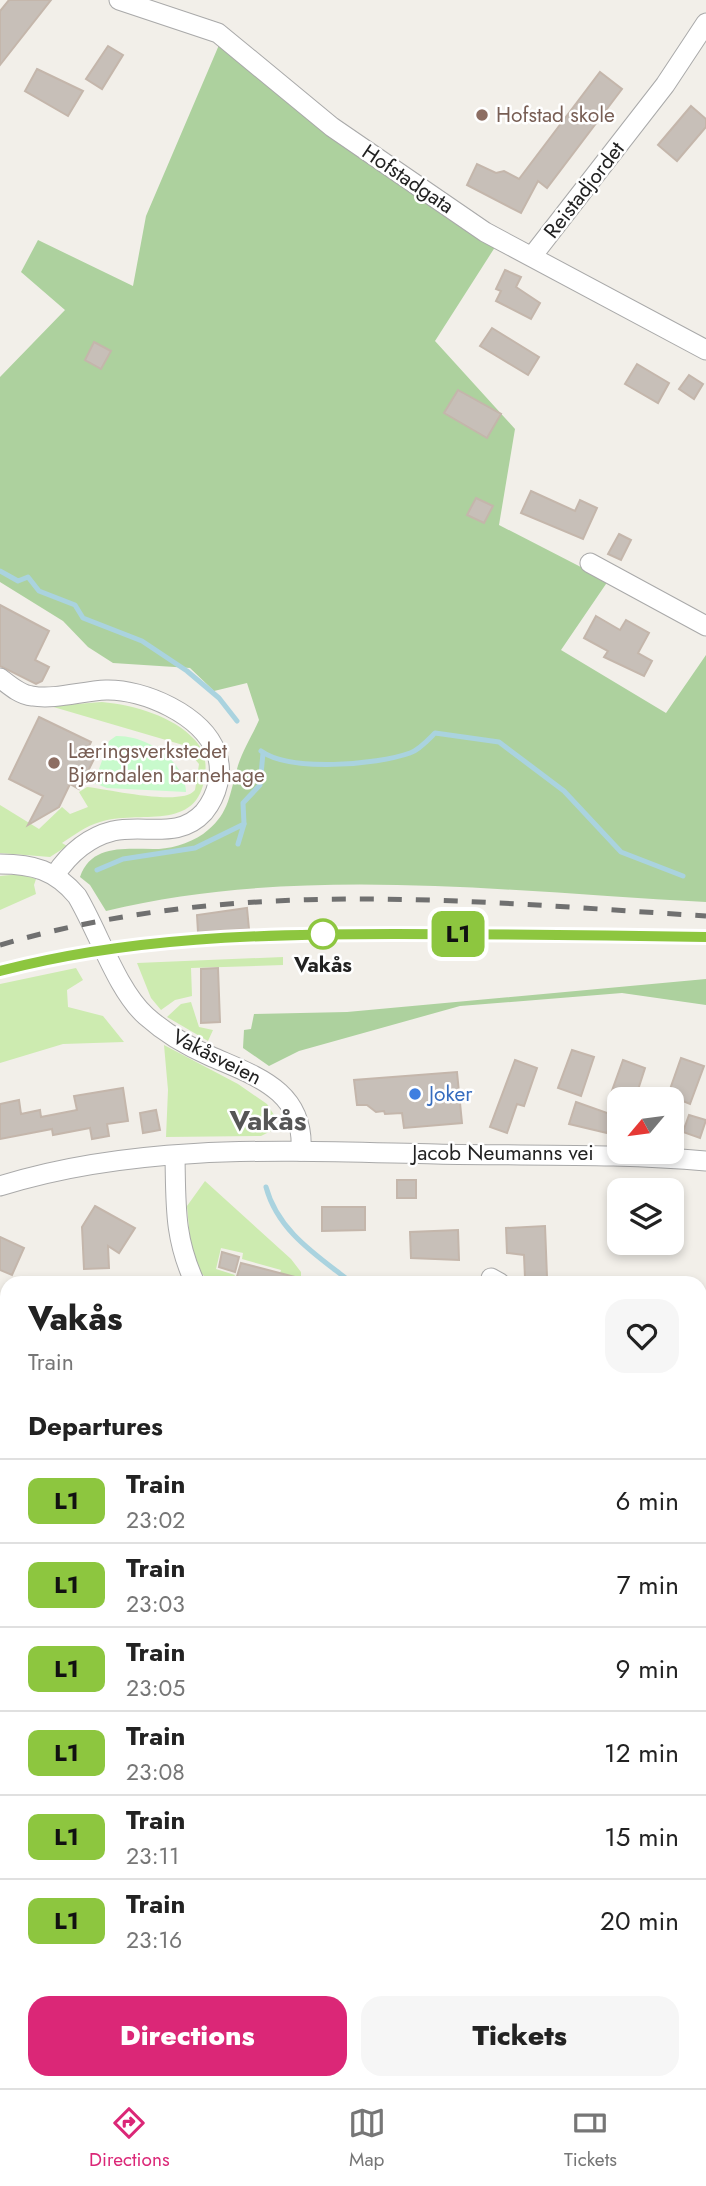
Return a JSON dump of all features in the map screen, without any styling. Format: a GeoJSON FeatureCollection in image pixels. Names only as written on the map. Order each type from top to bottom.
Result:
{"type":"FeatureCollection","features":[{"type":"Feature","properties":{"kind":"street","name":"Hofstadgata"},"geometry":{"type":"LineString","coordinates":[[119,0],[218,33],[332,127],[485,232],[533,255],[706,350]]}},
{"type":"Feature","properties":{"kind":"street","name":"Reistadjordet"},"geometry":{"type":"LineString","coordinates":[[533,255],[665,85],[706,23]]}},
{"type":"Feature","properties":{"kind":"street"},"geometry":{"type":"LineString","coordinates":[[590,563],[706,626]]}},
{"type":"Feature","properties":{"kind":"street"},"geometry":{"type":"LineString","coordinates":[[0,678],[28,696],[109,690],[144,696],[195,723],[212,742],[218,757],[219,780],[214,795],[195,820],[164,831],[116,830],[98,836],[66,860],[55,875]]}},
{"type":"Feature","properties":{"kind":"street","name":"Vakåsveien"},"geometry":{"type":"LineString","coordinates":[[0,864],[30,866],[55,875],[78,896],[122,981],[145,1015],[177,1039],[275,1086],[298,1120],[302,1134],[301,1151]]}},
{"type":"Feature","properties":{"kind":"street"},"geometry":{"type":"LineString","coordinates":[[0,1186],[47,1172],[120,1158],[301,1151]]}},
{"type":"Feature","properties":{"kind":"street","name":"Jacob Neumanns vei"},"geometry":{"type":"LineString","coordinates":[[301,1151],[627,1154],[706,1161]]}},
{"type":"Feature","properties":{"kind":"street"},"geometry":{"type":"LineString","coordinates":[[175,1157],[174,1216],[184,1260],[192,1276]]}},
{"type":"Feature","properties":{"kind":"green space"},"geometry":{"type":"Polygon","coordinates":[[[219,45],[497,244],[435,341],[515,429],[499,525],[608,581],[561,650],[666,713],[706,655],[706,902],[481,888],[329,885],[254,888],[180,897],[106,911],[90,885],[80,877],[93,858],[103,853],[124,849],[172,847],[191,841],[208,830],[225,810],[241,757],[259,720],[247,683],[214,691],[190,668],[113,663],[88,647],[63,621],[0,582],[0,377],[65,310],[21,272],[38,240],[133,286],[146,216],[219,45]]]}},
{"type":"Feature","properties":{"kind":"green space"},"geometry":{"type":"Polygon","coordinates":[[[102,702],[152,713],[176,724],[186,732],[201,748],[204,756],[205,775],[200,793],[191,805],[179,812],[164,816],[115,819],[95,824],[62,843],[67,846],[50,857],[0,853],[0,805],[39,829],[62,807],[70,814],[88,807],[79,792],[87,787],[161,797],[187,795],[195,790],[199,764],[183,745],[50,706],[102,702]]]}},
{"type":"Feature","properties":{"kind":"green space"},"geometry":{"type":"Polygon","coordinates":[[[116,736],[139,740],[162,752],[179,770],[186,792],[107,788],[94,783],[109,741],[116,736]]]}},
{"type":"Feature","properties":{"kind":"green space"},"geometry":{"type":"Polygon","coordinates":[[[21,874],[36,879],[36,894],[0,910],[0,876],[21,874]]]}},
{"type":"Feature","properties":{"kind":"green space"},"geometry":{"type":"Polygon","coordinates":[[[283,957],[283,965],[191,968],[192,996],[175,1000],[161,1010],[151,998],[137,963],[283,957]]]}},
{"type":"Feature","properties":{"kind":"green space"},"geometry":{"type":"Polygon","coordinates":[[[76,968],[83,980],[67,990],[68,1007],[103,1016],[124,1042],[63,1044],[0,1063],[0,984],[76,968]]]}},
{"type":"Feature","properties":{"kind":"green space"},"geometry":{"type":"Polygon","coordinates":[[[706,979],[706,1005],[622,993],[460,1006],[299,1051],[269,1066],[243,1048],[244,1030],[251,1029],[254,1014],[347,1012],[706,979]]]}},
{"type":"Feature","properties":{"kind":"green space"},"geometry":{"type":"Polygon","coordinates":[[[191,1002],[199,1027],[213,1030],[208,1041],[167,1017],[181,1004],[191,1002]]]}},
{"type":"Feature","properties":{"kind":"green space"},"geometry":{"type":"Polygon","coordinates":[[[164,1045],[238,1084],[267,1104],[276,1118],[273,1130],[261,1136],[166,1137],[168,1090],[164,1045]]]}},
{"type":"Feature","properties":{"kind":"green space"},"geometry":{"type":"Polygon","coordinates":[[[205,1181],[291,1259],[301,1276],[279,1276],[281,1270],[242,1259],[243,1253],[221,1248],[216,1269],[234,1276],[204,1276],[198,1269],[191,1250],[187,1206],[205,1181]]]}},
{"type":"Feature","properties":{"kind":"building"},"geometry":{"type":"Polygon","coordinates":[[[9,0],[51,0],[0,65],[0,11],[9,0]]]}},
{"type":"Feature","properties":{"kind":"building"},"geometry":{"type":"Polygon","coordinates":[[[108,46],[123,55],[102,89],[86,79],[108,46]]]}},
{"type":"Feature","properties":{"kind":"building"},"geometry":{"type":"Polygon","coordinates":[[[37,69],[83,91],[68,116],[25,91],[37,69]]]}},
{"type":"Feature","properties":{"kind":"building"},"geometry":{"type":"Polygon","coordinates":[[[600,72],[622,89],[547,188],[538,181],[521,213],[467,185],[477,164],[496,173],[504,171],[519,179],[600,72]]]}},
{"type":"Feature","properties":{"kind":"building"},"geometry":{"type":"Polygon","coordinates":[[[691,106],[706,119],[706,127],[677,161],[658,145],[691,106]]]}},
{"type":"Feature","properties":{"kind":"building"},"geometry":{"type":"Polygon","coordinates":[[[505,270],[521,277],[516,287],[540,303],[531,319],[496,301],[501,291],[496,289],[505,270]]]}},
{"type":"Feature","properties":{"kind":"building"},"geometry":{"type":"Polygon","coordinates":[[[492,328],[539,357],[528,375],[480,346],[492,328]]]}},
{"type":"Feature","properties":{"kind":"building"},"geometry":{"type":"Polygon","coordinates":[[[94,342],[111,351],[101,369],[85,360],[94,342]]]}},
{"type":"Feature","properties":{"kind":"building"},"geometry":{"type":"Polygon","coordinates":[[[637,364],[669,383],[658,403],[625,384],[637,364]]]}},
{"type":"Feature","properties":{"kind":"building"},"geometry":{"type":"Polygon","coordinates":[[[689,375],[703,384],[694,399],[679,389],[689,375]]]}},
{"type":"Feature","properties":{"kind":"building"},"geometry":{"type":"Polygon","coordinates":[[[458,390],[501,414],[487,438],[444,413],[458,390]]]}},
{"type":"Feature","properties":{"kind":"building"},"geometry":{"type":"Polygon","coordinates":[[[531,491],[575,511],[580,500],[597,508],[583,539],[521,513],[531,491]]]}},
{"type":"Feature","properties":{"kind":"building"},"geometry":{"type":"Polygon","coordinates":[[[476,498],[493,506],[484,523],[467,515],[476,498]]]}},
{"type":"Feature","properties":{"kind":"building"},"geometry":{"type":"Polygon","coordinates":[[[619,534],[631,540],[621,560],[608,554],[619,534]]]}},
{"type":"Feature","properties":{"kind":"building"},"geometry":{"type":"Polygon","coordinates":[[[0,605],[49,631],[35,660],[49,667],[42,681],[36,684],[0,666],[0,605]]]}},
{"type":"Feature","properties":{"kind":"building"},"geometry":{"type":"Polygon","coordinates":[[[596,616],[620,630],[626,620],[649,633],[638,653],[652,661],[644,676],[604,657],[608,651],[584,638],[596,616]]]}},
{"type":"Feature","properties":{"kind":"building"},"geometry":{"type":"Polygon","coordinates":[[[39,717],[91,742],[86,752],[95,757],[79,789],[70,784],[59,807],[28,825],[43,796],[9,779],[39,717]]]}},
{"type":"Feature","properties":{"kind":"building"},"geometry":{"type":"Polygon","coordinates":[[[247,908],[249,929],[198,932],[197,915],[247,908]]]}},
{"type":"Feature","properties":{"kind":"building"},"geometry":{"type":"Polygon","coordinates":[[[218,968],[220,1022],[201,1023],[201,969],[218,968]]]}},
{"type":"Feature","properties":{"kind":"building"},"geometry":{"type":"Polygon","coordinates":[[[572,1050],[594,1057],[581,1096],[558,1088],[572,1050]]]}},
{"type":"Feature","properties":{"kind":"building"},"geometry":{"type":"Polygon","coordinates":[[[681,1058],[704,1066],[690,1104],[684,1102],[684,1087],[671,1087],[681,1058]]]}},
{"type":"Feature","properties":{"kind":"building"},"geometry":{"type":"Polygon","coordinates":[[[515,1060],[537,1068],[524,1106],[517,1104],[507,1133],[490,1127],[515,1060]]]}},
{"type":"Feature","properties":{"kind":"building"},"geometry":{"type":"Polygon","coordinates":[[[623,1060],[645,1068],[639,1087],[613,1087],[623,1060]]]}},
{"type":"Feature","properties":{"kind":"building"},"geometry":{"type":"Polygon","coordinates":[[[457,1072],[462,1123],[404,1128],[402,1113],[385,1114],[384,1111],[376,1112],[367,1105],[357,1105],[354,1080],[457,1072]]]}},
{"type":"Feature","properties":{"kind":"building"},"geometry":{"type":"Polygon","coordinates":[[[123,1088],[128,1121],[107,1124],[109,1136],[92,1139],[90,1128],[53,1135],[52,1129],[0,1139],[0,1104],[19,1100],[21,1114],[40,1110],[41,1117],[77,1110],[74,1096],[123,1088]]]}},
{"type":"Feature","properties":{"kind":"building"},"geometry":{"type":"Polygon","coordinates":[[[576,1102],[607,1113],[607,1133],[569,1124],[576,1102]]]}},
{"type":"Feature","properties":{"kind":"building"},"geometry":{"type":"Polygon","coordinates":[[[156,1110],[160,1130],[143,1133],[140,1113],[156,1110]]]}},
{"type":"Feature","properties":{"kind":"building"},"geometry":{"type":"Polygon","coordinates":[[[689,1115],[706,1120],[700,1138],[684,1132],[689,1115]]]}},
{"type":"Feature","properties":{"kind":"building"},"geometry":{"type":"Polygon","coordinates":[[[397,1180],[416,1180],[416,1198],[397,1198],[397,1180]]]}},
{"type":"Feature","properties":{"kind":"building"},"geometry":{"type":"Polygon","coordinates":[[[95,1206],[135,1228],[119,1253],[108,1246],[109,1268],[84,1269],[82,1227],[95,1206]]]}},
{"type":"Feature","properties":{"kind":"building"},"geometry":{"type":"Polygon","coordinates":[[[322,1207],[365,1207],[365,1230],[322,1231],[322,1207]]]}},
{"type":"Feature","properties":{"kind":"building"},"geometry":{"type":"Polygon","coordinates":[[[545,1226],[547,1276],[525,1276],[524,1255],[507,1253],[506,1228],[545,1226]]]}},
{"type":"Feature","properties":{"kind":"building"},"geometry":{"type":"Polygon","coordinates":[[[458,1230],[459,1260],[411,1258],[410,1232],[458,1230]]]}},
{"type":"Feature","properties":{"kind":"building"},"geometry":{"type":"Polygon","coordinates":[[[0,1237],[24,1248],[12,1275],[0,1270],[0,1237]]]}},
{"type":"Feature","properties":{"kind":"building"},"geometry":{"type":"Polygon","coordinates":[[[222,1252],[239,1257],[235,1272],[219,1267],[222,1252]]]}},
{"type":"Feature","properties":{"kind":"building"},"geometry":{"type":"Polygon","coordinates":[[[241,1263],[291,1276],[237,1276],[241,1263]]]}},
{"type":"Feature","properties":{"kind":"waterway"},"geometry":{"type":"LineString","coordinates":[[0,571],[18,581],[28,577],[39,591],[75,605],[83,618],[142,641],[187,671],[219,698],[237,721]]}},
{"type":"Feature","properties":{"kind":"waterway"},"geometry":{"type":"LineString","coordinates":[[261,751],[274,758],[292,762],[334,764],[376,761],[410,753],[435,733],[499,742],[564,791],[621,852],[683,876]]}},
{"type":"Feature","properties":{"kind":"waterway"},"geometry":{"type":"LineString","coordinates":[[97,870],[123,859],[195,848],[244,824],[243,803],[260,785],[263,753]]}},
{"type":"Feature","properties":{"kind":"waterway"},"geometry":{"type":"LineString","coordinates":[[238,844],[244,824]]}},
{"type":"Feature","properties":{"kind":"waterway"},"geometry":{"type":"LineString","coordinates":[[266,1187],[272,1203],[290,1230],[313,1253],[343,1276]]}},
{"type":"Feature","properties":{"kind":"railway"},"geometry":{"type":"LineString","coordinates":[[0,945],[88,923],[176,909],[264,902],[439,900],[706,916]]}},
{"type":"Feature","properties":{"kind":"railway"},"geometry":{"type":"LineString","coordinates":[[0,971],[99,950],[248,936],[399,934],[706,937]]}},
{"type":"Feature","properties":{"kind":"train","name":"L1"},"geometry":{"type":"LineString","coordinates":[[0,971],[123,946],[215,936],[318,934],[706,937]]}},
{"type":"Feature","properties":{"kind":"place","name":"Hofstad skole"},"geometry":{"type":"Point","coordinates":[482,115]}},
{"type":"Feature","properties":{"kind":"place","name":"Læringsverkstedet Bjørndalen barnehage"},"geometry":{"type":"Point","coordinates":[54,763]}},
{"type":"Feature","properties":{"kind":"place","name":"Vakås"},"geometry":{"type":"Point","coordinates":[323,934]}},
{"type":"Feature","properties":{"kind":"place","name":"Joker"},"geometry":{"type":"Point","coordinates":[415,1094]}},
{"type":"Feature","properties":{"kind":"district","name":"Vakås"},"geometry":{"type":"Point","coordinates":[268,1120]}}]}
